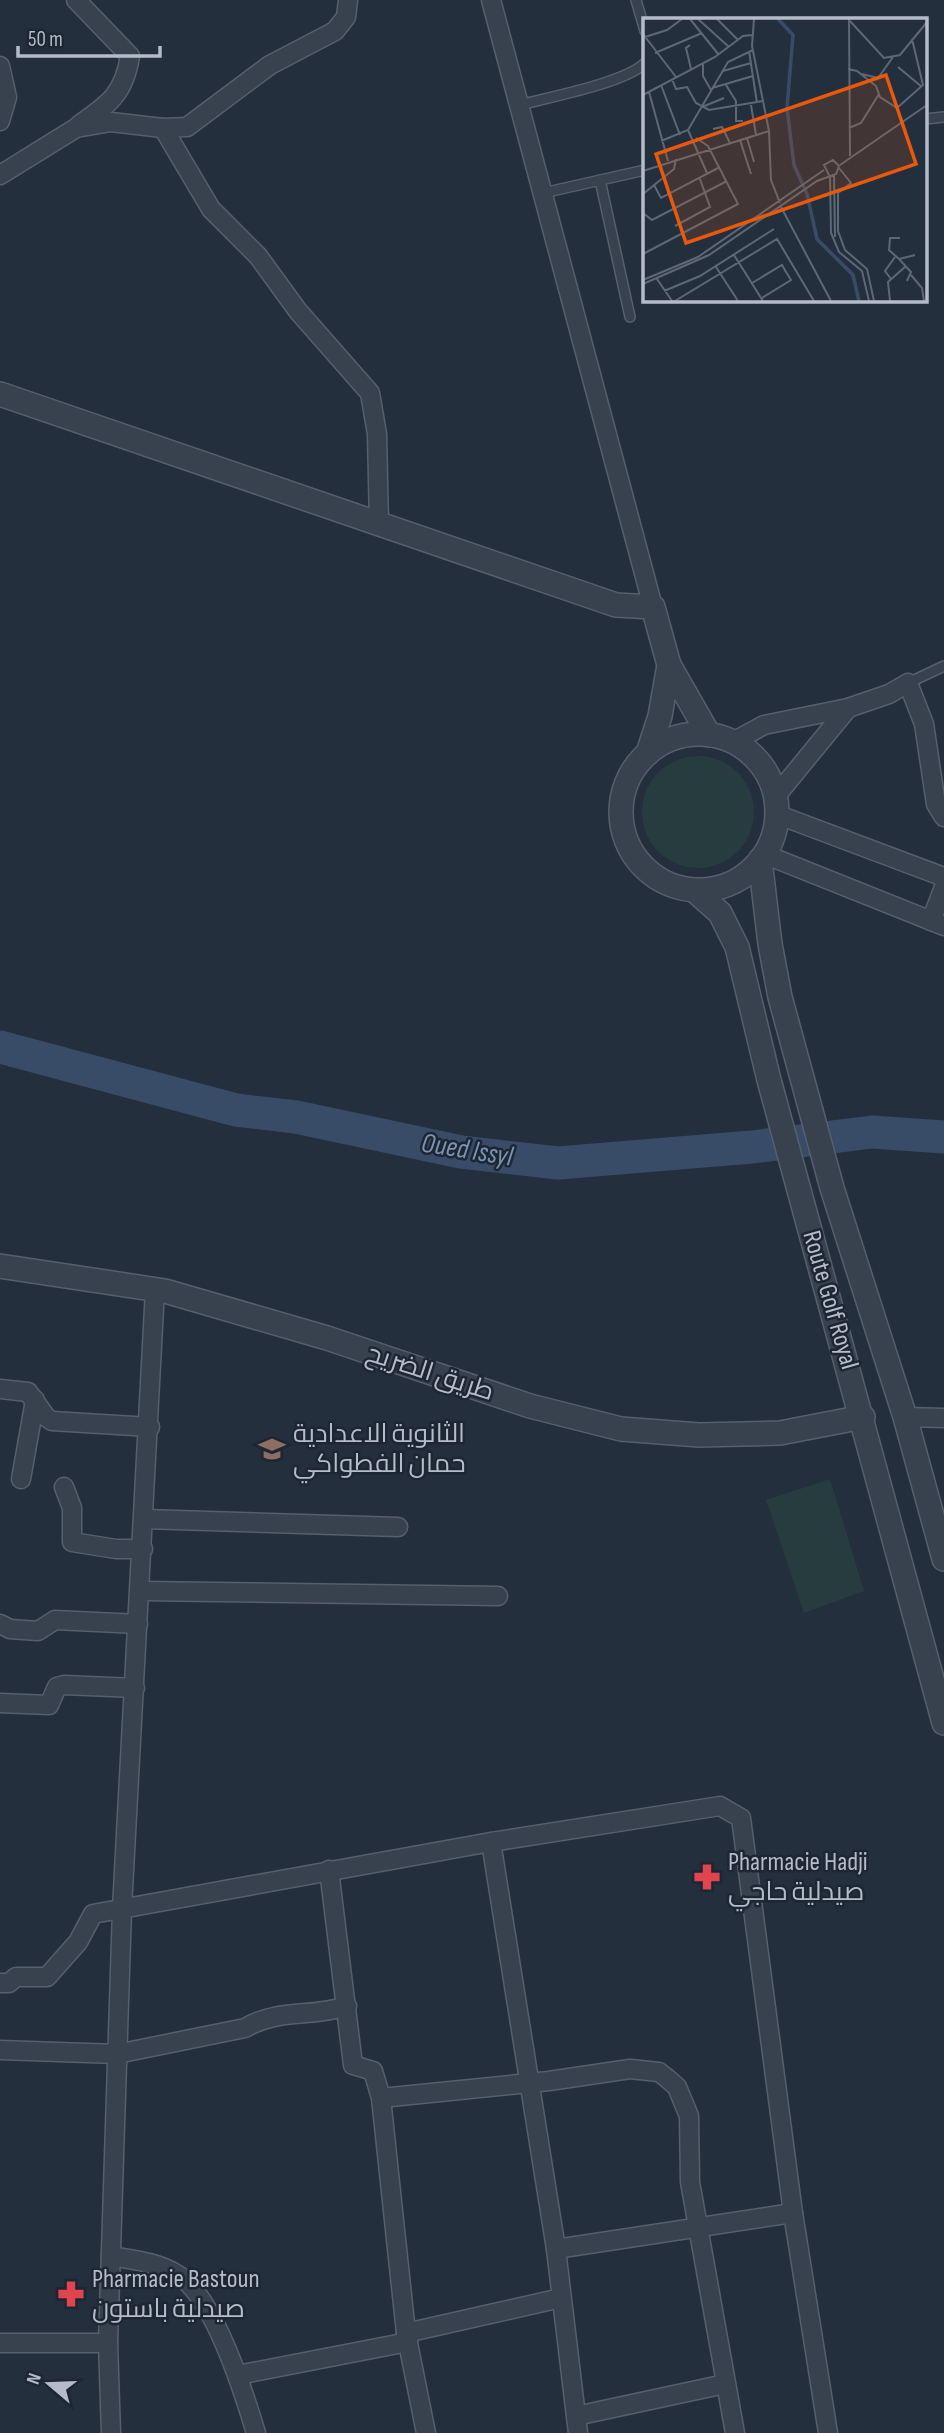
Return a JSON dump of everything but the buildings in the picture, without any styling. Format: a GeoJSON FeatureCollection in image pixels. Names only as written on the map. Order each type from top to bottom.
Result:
{"type":"FeatureCollection","features":[{"type":"Feature","properties":{"kind":"street"},"geometry":{"type":"LineString","coordinates":[[0,175],[111,103],[127,77],[130,56],[76,0]]}},
{"type":"Feature","properties":{"kind":"street"},"geometry":{"type":"LineString","coordinates":[[76,128],[111,122],[163,128],[187,127],[271,65],[335,31],[346,17],[348,0]]}},
{"type":"Feature","properties":{"kind":"street"},"geometry":{"type":"LineString","coordinates":[[491,0],[669,665],[709,735]]}},
{"type":"Feature","properties":{"kind":"street"},"geometry":{"type":"LineString","coordinates":[[0,66],[7,97],[0,121]]}},
{"type":"Feature","properties":{"kind":"street"},"geometry":{"type":"LineString","coordinates":[[163,128],[211,209],[258,256],[298,311],[370,393],[377,434],[379,524]]}},
{"type":"Feature","properties":{"kind":"street"},"geometry":{"type":"LineString","coordinates":[[0,394],[616,605],[653,607]]}},
{"type":"Feature","properties":{"kind":"street"},"geometry":{"type":"LineString","coordinates":[[648,753],[660,716],[669,665]]}},
{"type":"Feature","properties":{"kind":"street"},"geometry":{"type":"LineString","coordinates":[[733,742],[764,725],[848,708],[889,694],[908,683],[924,724],[936,804],[944,817]]}},
{"type":"Feature","properties":{"kind":"street"},"geometry":{"type":"LineString","coordinates":[[776,805],[848,708]]}},
{"type":"Feature","properties":{"kind":"street"},"geometry":{"type":"LineString","coordinates":[[709,735],[733,742],[761,765],[776,805],[773,835],[762,857],[731,883],[694,890],[671,886],[651,874],[635,858],[625,837],[621,815],[623,792],[632,771],[648,753],[677,738],[709,735]]}},
{"type":"Feature","properties":{"kind":"street"},"geometry":{"type":"LineString","coordinates":[[776,805],[944,877]]}},
{"type":"Feature","properties":{"kind":"street"},"geometry":{"type":"LineString","coordinates":[[762,857],[938,923],[944,887]]}},
{"type":"Feature","properties":{"kind":"street","name":"Route Golf Royal"},"geometry":{"type":"LineString","coordinates":[[762,857],[773,967],[799,1068],[832,1188],[905,1417],[944,1559]]}},
{"type":"Feature","properties":{"kind":"street","name":"Route Golf Royal"},"geometry":{"type":"LineString","coordinates":[[694,890],[720,913],[732,932],[769,1080],[944,1723]]}},
{"type":"Feature","properties":{"kind":"street","name":"طريق الضريح"},"geometry":{"type":"LineString","coordinates":[[0,1266],[155,1289],[269,1320],[530,1406],[621,1429],[699,1435],[780,1433],[863,1418]]}},
{"type":"Feature","properties":{"kind":"street"},"geometry":{"type":"LineString","coordinates":[[111,2433],[108,2343],[122,1909],[155,1289]]}},
{"type":"Feature","properties":{"kind":"street"},"geometry":{"type":"LineString","coordinates":[[0,1389],[27,1392],[52,1421],[149,1427]]}},
{"type":"Feature","properties":{"kind":"street"},"geometry":{"type":"LineString","coordinates":[[21,1479],[34,1400]]}},
{"type":"Feature","properties":{"kind":"street"},"geometry":{"type":"LineString","coordinates":[[905,1417],[944,1418]]}},
{"type":"Feature","properties":{"kind":"street"},"geometry":{"type":"LineString","coordinates":[[64,1487],[72,1507],[72,1542],[105,1548],[143,1549]]}},
{"type":"Feature","properties":{"kind":"street"},"geometry":{"type":"LineString","coordinates":[[144,1519],[398,1527]]}},
{"type":"Feature","properties":{"kind":"street"},"geometry":{"type":"LineString","coordinates":[[140,1591],[498,1596]]}},
{"type":"Feature","properties":{"kind":"street"},"geometry":{"type":"LineString","coordinates":[[0,1624],[10,1629],[38,1630],[55,1620],[138,1624]]}},
{"type":"Feature","properties":{"kind":"street"},"geometry":{"type":"LineString","coordinates":[[0,1703],[49,1705],[57,1687],[64,1685],[135,1688]]}},
{"type":"Feature","properties":{"kind":"street"},"geometry":{"type":"LineString","coordinates":[[0,1983],[9,1983],[16,1977],[47,1977],[78,1942],[93,1914],[491,1842],[720,1806],[741,1818],[793,2213],[828,2433]]}},
{"type":"Feature","properties":{"kind":"street"},"geometry":{"type":"LineString","coordinates":[[491,1842],[527,2083],[556,2249],[577,2425],[725,2384]]}},
{"type":"Feature","properties":{"kind":"street"},"geometry":{"type":"LineString","coordinates":[[329,1870],[353,2065],[373,2071],[381,2098],[407,2337],[426,2433]]}},
{"type":"Feature","properties":{"kind":"street"},"geometry":{"type":"LineString","coordinates":[[0,2050],[117,2054],[245,2028],[264,2017],[330,2011],[347,2006]]}},
{"type":"Feature","properties":{"kind":"street"},"geometry":{"type":"LineString","coordinates":[[381,2098],[642,2069],[659,2072],[677,2087],[689,2116],[690,2182],[735,2433]]}},
{"type":"Feature","properties":{"kind":"street"},"geometry":{"type":"LineString","coordinates":[[556,2249],[793,2213]]}},
{"type":"Feature","properties":{"kind":"street"},"geometry":{"type":"LineString","coordinates":[[111,2256],[160,2266],[195,2288],[238,2375],[256,2433]]}},
{"type":"Feature","properties":{"kind":"street"},"geometry":{"type":"LineString","coordinates":[[238,2375],[407,2337],[561,2298]]}},
{"type":"Feature","properties":{"kind":"street"},"geometry":{"type":"LineString","coordinates":[[0,2343],[108,2343]]}},
{"type":"Feature","properties":{"kind":"lane"},"geometry":{"type":"LineString","coordinates":[[636,0],[643,25]]}},
{"type":"Feature","properties":{"kind":"lane"},"geometry":{"type":"LineString","coordinates":[[520,105],[611,80],[637,71],[643,65]]}},
{"type":"Feature","properties":{"kind":"lane"},"geometry":{"type":"LineString","coordinates":[[926,118],[944,117]]}},
{"type":"Feature","properties":{"kind":"lane"},"geometry":{"type":"LineString","coordinates":[[543,193],[643,170]]}},
{"type":"Feature","properties":{"kind":"lane"},"geometry":{"type":"LineString","coordinates":[[600,180],[630,317]]}},
{"type":"Feature","properties":{"kind":"lane"},"geometry":{"type":"LineString","coordinates":[[908,683],[944,666]]}},
{"type":"Feature","properties":{"kind":"green space"},"geometry":{"type":"Polygon","coordinates":[[[698,756],[719,760],[738,772],[750,791],[754,812],[750,833],[738,852],[719,864],[698,868],[677,864],[658,852],[646,833],[642,812],[646,791],[658,772],[677,760],[698,756]]]}},
{"type":"Feature","properties":{"kind":"green space"},"geometry":{"type":"Polygon","coordinates":[[[830,1479],[864,1591],[804,1613],[766,1500],[830,1479]]]}},
{"type":"Feature","properties":{"kind":"waterway","name":"Oued Issyl"},"geometry":{"type":"LineString","coordinates":[[0,1047],[236,1110],[296,1117],[461,1152],[558,1163],[752,1147],[872,1132],[944,1137]]}},
{"type":"Feature","properties":{"kind":"place","name":"الثانوية الاعدادية حمان الفطواكي"},"geometry":{"type":"Point","coordinates":[272,1449]}},
{"type":"Feature","properties":{"kind":"place","name":"Pharmacie Hadji صيدلية حاجي"},"geometry":{"type":"Point","coordinates":[707,1877]}},
{"type":"Feature","properties":{"kind":"place","name":"Pharmacie Bastoun صيدلية باستون"},"geometry":{"type":"Point","coordinates":[71,2294]}}]}
